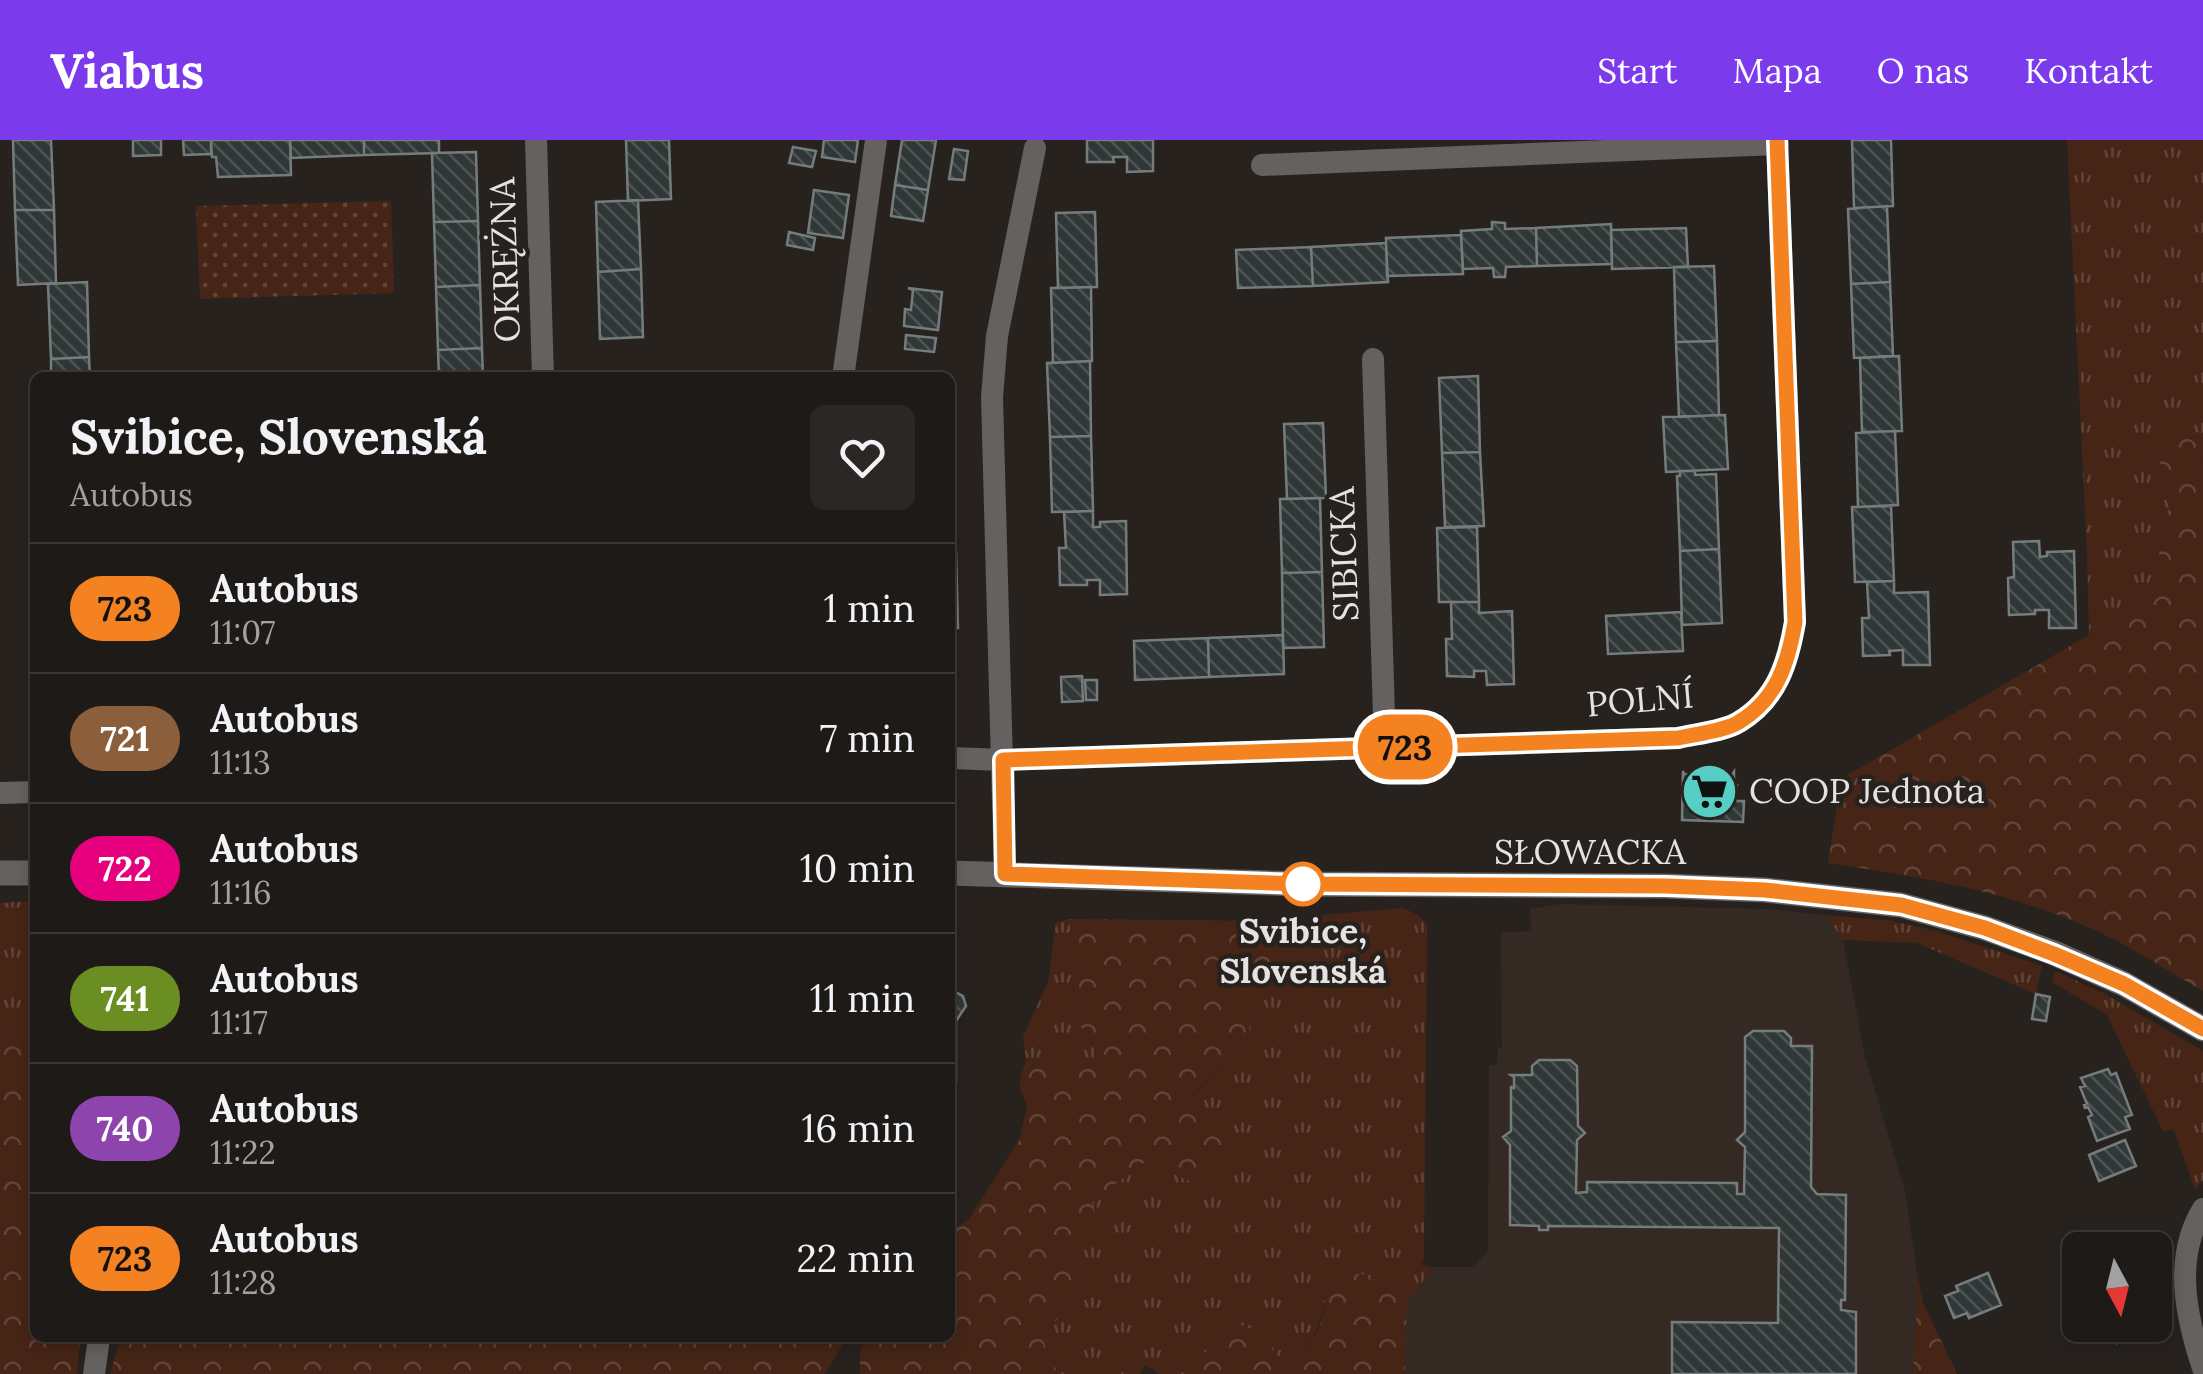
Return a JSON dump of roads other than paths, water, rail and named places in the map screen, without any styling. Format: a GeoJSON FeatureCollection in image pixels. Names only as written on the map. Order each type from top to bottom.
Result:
{"type":"FeatureCollection","features":[{"type":"Feature","properties":{"kind":"street","name":"OKRĘŻNA"},"geometry":{"type":"LineString","coordinates":[[536,140],[543,372]]}},
{"type":"Feature","properties":{"kind":"street"},"geometry":{"type":"LineString","coordinates":[[844,372],[876,140]]}},
{"type":"Feature","properties":{"kind":"street"},"geometry":{"type":"LineString","coordinates":[[1262,166],[1354,151],[1778,142]]}},
{"type":"Feature","properties":{"kind":"street","name":"POLNÍ"},"geometry":{"type":"LineString","coordinates":[[955,758],[1003,760],[1678,738],[1737,724],[1770,697],[1790,653],[1795,622],[1778,142]]}},
{"type":"Feature","properties":{"kind":"street"},"geometry":{"type":"LineString","coordinates":[[1005,874],[992,396],[998,336],[1035,148]]}},
{"type":"Feature","properties":{"kind":"street","name":"SIBICKA"},"geometry":{"type":"LineString","coordinates":[[1372,359],[1385,747]]}},
{"type":"Feature","properties":{"kind":"street"},"geometry":{"type":"LineString","coordinates":[[0,793],[30,792]]}},
{"type":"Feature","properties":{"kind":"street"},"geometry":{"type":"LineString","coordinates":[[0,872],[30,873]]}},
{"type":"Feature","properties":{"kind":"street","name":"SŁOWACKA"},"geometry":{"type":"LineString","coordinates":[[955,874],[1302,884],[1666,886],[1765,890],[1901,905],[1985,928],[2054,954],[2124,984],[2203,1029]]}},
{"type":"Feature","properties":{"kind":"street"},"geometry":{"type":"LineString","coordinates":[[2203,1209],[2186,1247],[2185,1284],[2190,1323],[2203,1368]]}},
{"type":"Feature","properties":{"kind":"street"},"geometry":{"type":"LineString","coordinates":[[94,1374],[98,1342]]}},
{"type":"Feature","properties":{"kind":"place","name":"COOP Jednota"},"geometry":{"type":"Point","coordinates":[1710,791]}},
{"type":"Feature","properties":{"kind":"place","name":"Svibice, Slovenská"},"geometry":{"type":"Point","coordinates":[1303,884]}}]}
